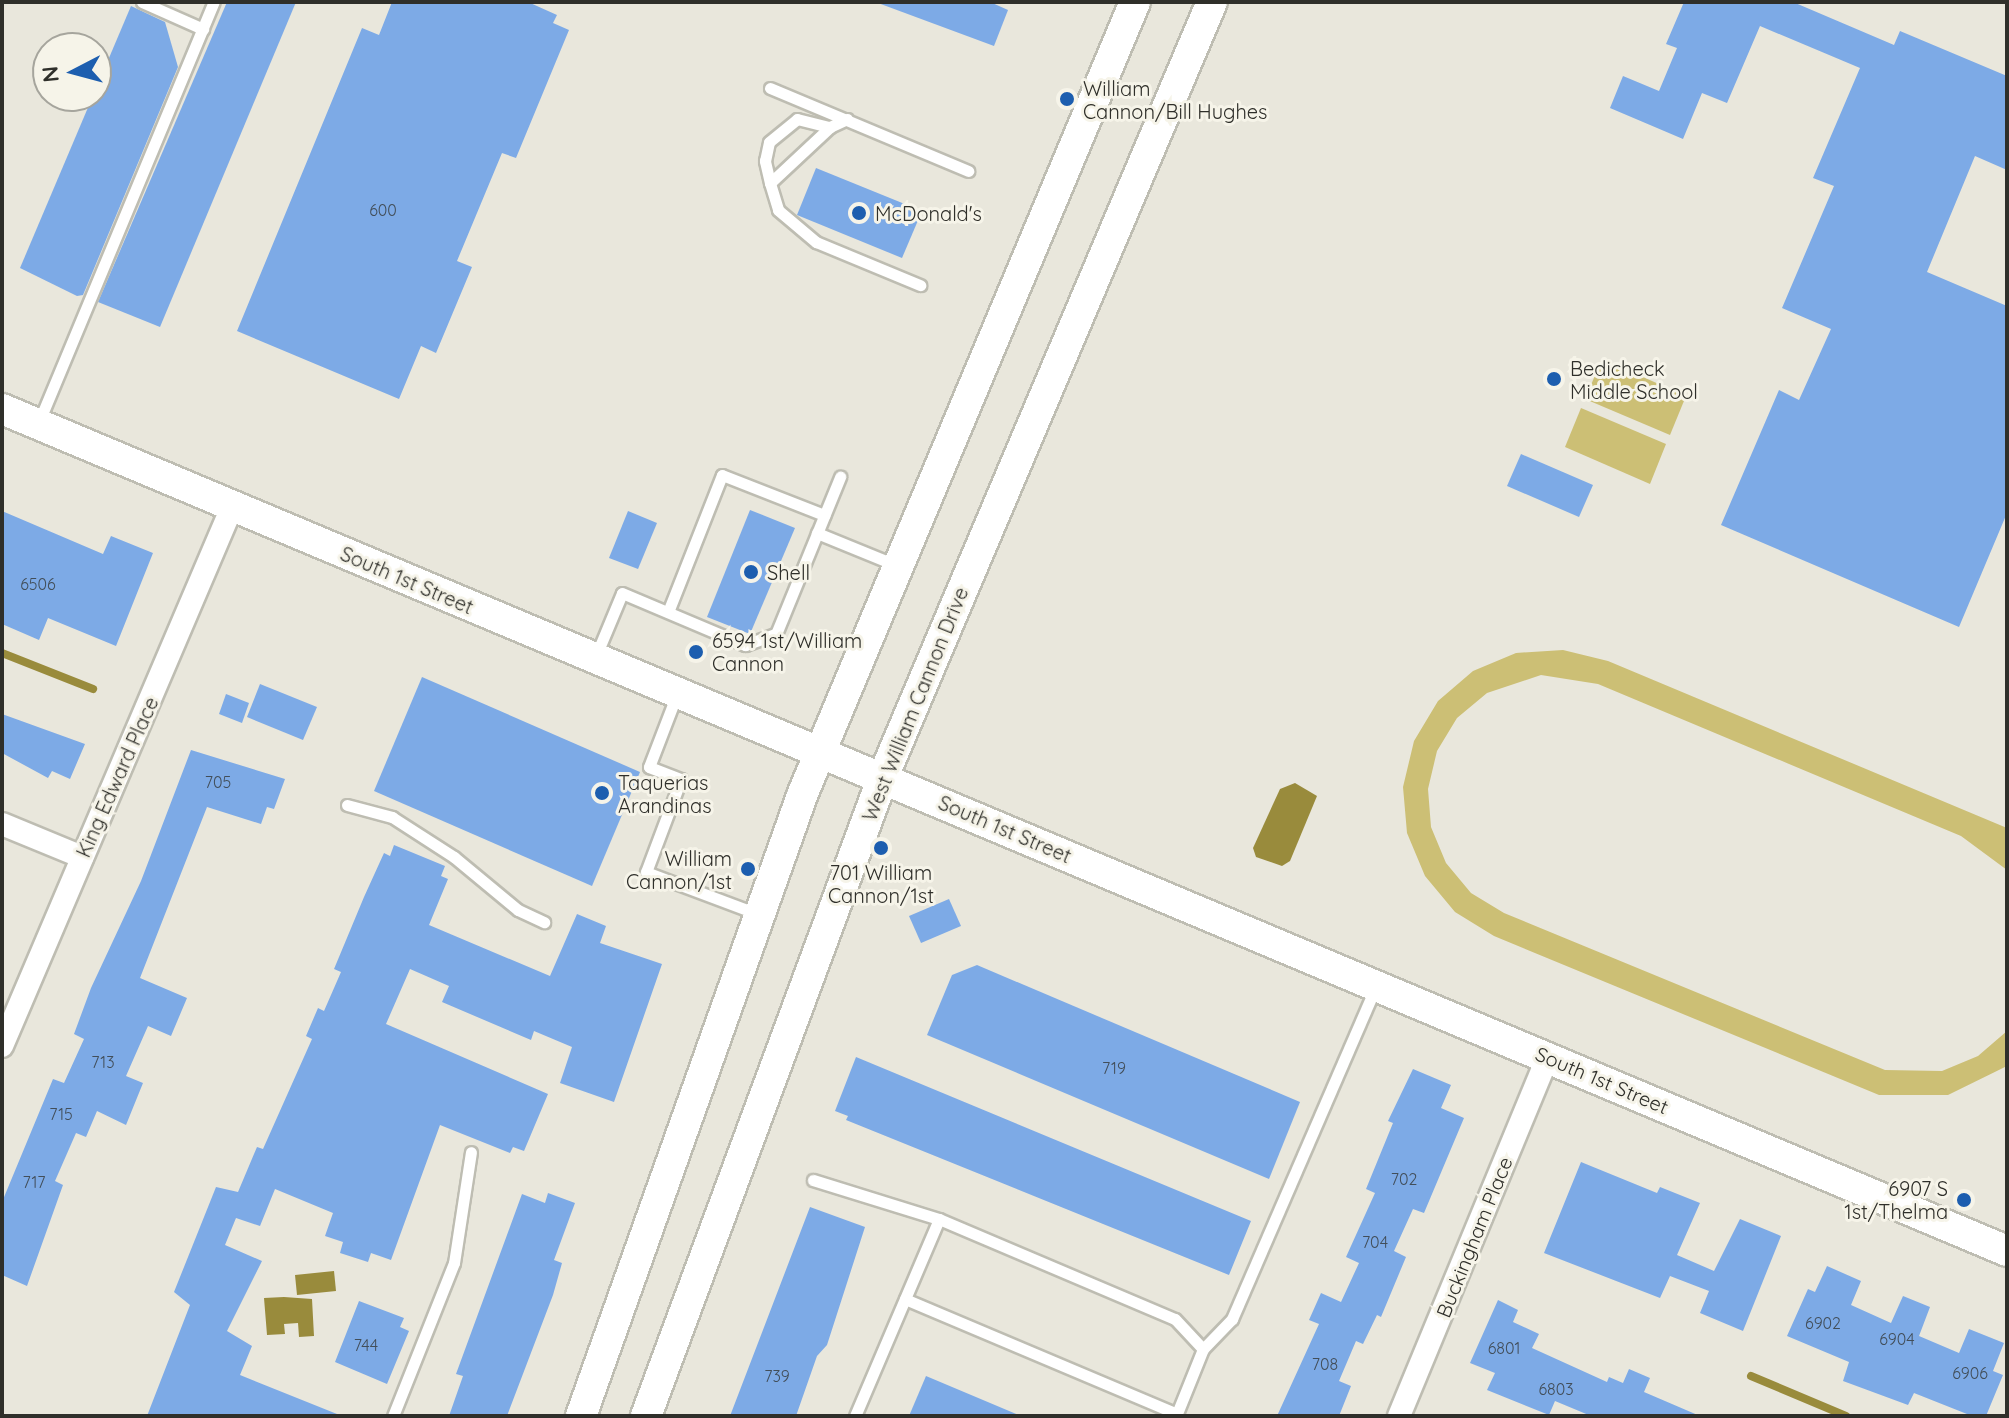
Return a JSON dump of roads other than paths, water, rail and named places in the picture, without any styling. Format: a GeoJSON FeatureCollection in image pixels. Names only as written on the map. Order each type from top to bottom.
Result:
{"type":"FeatureCollection","features":[{"type":"Feature","properties":{"kind":"main road"},"geometry":{"type":"LineString","coordinates":[[581,1416],[758,914],[819,752],[1135,2]]}},
{"type":"Feature","properties":{"kind":"main road","name":"West William Cannon Drive"},"geometry":{"type":"LineString","coordinates":[[646,1416],[883,777],[1212,2]]}},
{"type":"Feature","properties":{"kind":"main road","name":"South 1st Street"},"geometry":{"type":"LineString","coordinates":[[2,409],[2007,1251]]}},
{"type":"Feature","properties":{"kind":"street","name":"King Edward Place"},"geometry":{"type":"LineString","coordinates":[[2,1046],[232,507]]}},
{"type":"Feature","properties":{"kind":"street"},"geometry":{"type":"LineString","coordinates":[[2,824],[82,857]]}},
{"type":"Feature","properties":{"kind":"street","name":"Buckingham Place"},"geometry":{"type":"LineString","coordinates":[[1399,1416],[1548,1057]]}},
{"type":"Feature","properties":{"kind":"lane"},"geometry":{"type":"LineString","coordinates":[[142,2],[203,29]]}},
{"type":"Feature","properties":{"kind":"lane"},"geometry":{"type":"LineString","coordinates":[[37,424],[214,2]]}},
{"type":"Feature","properties":{"kind":"lane"},"geometry":{"type":"LineString","coordinates":[[770,88],[968,171]]}},
{"type":"Feature","properties":{"kind":"lane"},"geometry":{"type":"LineString","coordinates":[[830,127],[797,119],[769,142],[765,161],[778,210],[816,242],[920,285]]}},
{"type":"Feature","properties":{"kind":"lane"},"geometry":{"type":"LineString","coordinates":[[770,183],[830,127],[847,119]]}},
{"type":"Feature","properties":{"kind":"lane"},"geometry":{"type":"LineString","coordinates":[[668,612],[722,475],[824,515]]}},
{"type":"Feature","properties":{"kind":"lane"},"geometry":{"type":"LineString","coordinates":[[595,659],[622,593],[745,645],[776,634],[840,477]]}},
{"type":"Feature","properties":{"kind":"lane"},"geometry":{"type":"LineString","coordinates":[[817,533],[898,566]]}},
{"type":"Feature","properties":{"kind":"lane"},"geometry":{"type":"LineString","coordinates":[[677,694],[649,767],[681,779],[646,872],[758,914]]}},
{"type":"Feature","properties":{"kind":"lane"},"geometry":{"type":"LineString","coordinates":[[347,805],[392,817],[454,857],[518,910],[544,922]]}},
{"type":"Feature","properties":{"kind":"lane"},"geometry":{"type":"LineString","coordinates":[[905,1299],[1177,1415],[1203,1349],[1232,1319],[1376,987]]}},
{"type":"Feature","properties":{"kind":"lane"},"geometry":{"type":"LineString","coordinates":[[393,1416],[454,1263],[471,1152]]}},
{"type":"Feature","properties":{"kind":"lane"},"geometry":{"type":"LineString","coordinates":[[813,1180],[939,1219],[1175,1319],[1203,1349]]}},
{"type":"Feature","properties":{"kind":"lane"},"geometry":{"type":"LineString","coordinates":[[855,1416],[939,1219]]}},
{"type":"Feature","properties":{"kind":"waterway"},"geometry":{"type":"LineString","coordinates":[[2,653],[93,689]]}},
{"type":"Feature","properties":{"kind":"waterway"},"geometry":{"type":"LineString","coordinates":[[1751,1376],[1846,1416]]}},
{"type":"Feature","properties":{"kind":"place","name":"William Cannon/Bill Hughes"},"geometry":{"type":"Point","coordinates":[1067,99]}},
{"type":"Feature","properties":{"kind":"place","name":"McDonald's"},"geometry":{"type":"Point","coordinates":[859,213]}},
{"type":"Feature","properties":{"kind":"place","name":"Bedicheck Middle School"},"geometry":{"type":"Point","coordinates":[1554,379]}},
{"type":"Feature","properties":{"kind":"place","name":"Shell"},"geometry":{"type":"Point","coordinates":[751,572]}},
{"type":"Feature","properties":{"kind":"place","name":"6594 1st/William Cannon"},"geometry":{"type":"Point","coordinates":[696,652]}},
{"type":"Feature","properties":{"kind":"place","name":"Taquerias Arandinas"},"geometry":{"type":"Point","coordinates":[602,793]}},
{"type":"Feature","properties":{"kind":"place","name":"701 William Cannon/1st"},"geometry":{"type":"Point","coordinates":[881,848]}},
{"type":"Feature","properties":{"kind":"place","name":"William Cannon/1st"},"geometry":{"type":"Point","coordinates":[748,869]}},
{"type":"Feature","properties":{"kind":"place","name":"6907 S 1st/Thelma"},"geometry":{"type":"Point","coordinates":[1964,1200]}}]}
